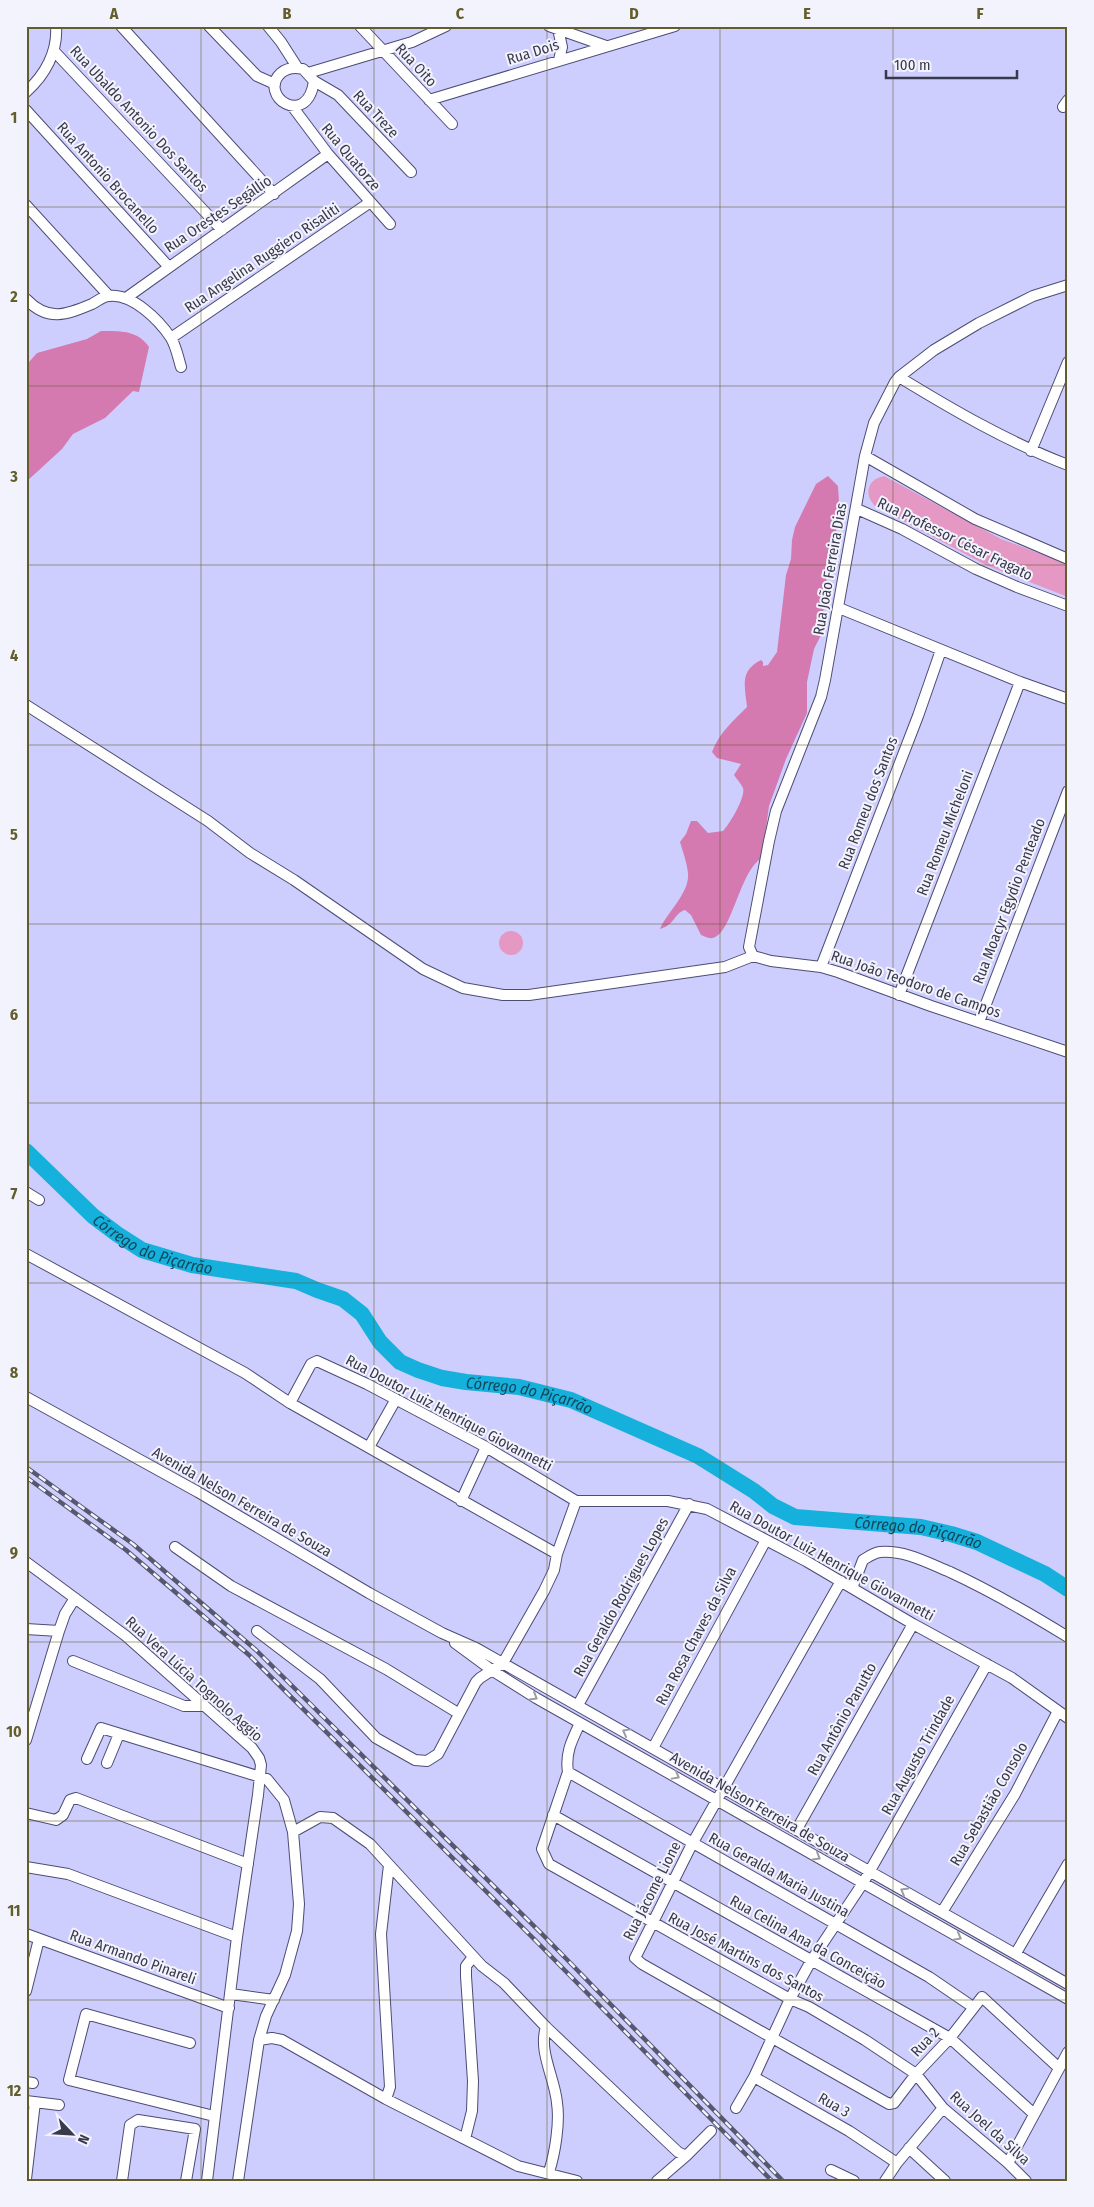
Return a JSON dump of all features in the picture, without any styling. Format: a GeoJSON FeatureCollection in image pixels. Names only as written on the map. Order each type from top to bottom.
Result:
{"type":"FeatureCollection","features":[{"type":"Feature","properties":{"kind":"street"},"geometry":{"type":"LineString","coordinates":[[26,92],[45,70],[54,50],[56,26]]}},
{"type":"Feature","properties":{"kind":"street"},"geometry":{"type":"LineString","coordinates":[[121,26],[274,194]]}},
{"type":"Feature","properties":{"kind":"street"},"geometry":{"type":"LineString","coordinates":[[208,26],[257,76],[275,84]]}},
{"type":"Feature","properties":{"kind":"street","name":"Rua Treze"},"geometry":{"type":"LineString","coordinates":[[268,26],[297,67],[338,95],[411,172]]}},
{"type":"Feature","properties":{"kind":"street","name":"Rua Oito"},"geometry":{"type":"LineString","coordinates":[[360,26],[452,124]]}},
{"type":"Feature","properties":{"kind":"street"},"geometry":{"type":"LineString","coordinates":[[297,67],[283,71],[275,84],[279,98],[292,106],[308,101],[313,94],[311,77],[381,50],[412,42],[446,26]]}},
{"type":"Feature","properties":{"kind":"street","name":"Rua Dois"},"geometry":{"type":"LineString","coordinates":[[429,100],[661,28],[675,26]]}},
{"type":"Feature","properties":{"kind":"street"},"geometry":{"type":"LineString","coordinates":[[553,28],[606,46]]}},
{"type":"Feature","properties":{"kind":"street"},"geometry":{"type":"LineString","coordinates":[[553,28],[562,47],[559,60]]}},
{"type":"Feature","properties":{"kind":"street","name":"Rua Ubaldo Antonio Dos Santos"},"geometry":{"type":"LineString","coordinates":[[54,50],[222,230]]}},
{"type":"Feature","properties":{"kind":"street","name":"Rua Quatorze"},"geometry":{"type":"LineString","coordinates":[[292,106],[328,154],[369,203],[390,224]]}},
{"type":"Feature","properties":{"kind":"street","name":"Rua Antonio Brocanello"},"geometry":{"type":"LineString","coordinates":[[26,110],[168,266]]}},
{"type":"Feature","properties":{"kind":"street","name":"Rua Orestes Segállio"},"geometry":{"type":"LineString","coordinates":[[126,298],[168,266],[274,194],[328,154]]}},
{"type":"Feature","properties":{"kind":"street","name":"Rua Angelina Ruggiero Risaliti"},"geometry":{"type":"LineString","coordinates":[[171,338],[369,203]]}},
{"type":"Feature","properties":{"kind":"street"},"geometry":{"type":"LineString","coordinates":[[26,205],[109,296]]}},
{"type":"Feature","properties":{"kind":"street","name":"Rua João Ferreira Dias"},"geometry":{"type":"LineString","coordinates":[[752,956],[748,947],[776,811],[821,697],[839,608],[865,456],[874,423],[899,376],[934,350],[1006,308],[1034,296],[1068,285]]}},
{"type":"Feature","properties":{"kind":"street"},"geometry":{"type":"LineString","coordinates":[[26,299],[36,309],[48,314],[57,315],[73,311],[109,296],[126,298],[145,310],[171,338],[181,367]]}},
{"type":"Feature","properties":{"kind":"street"},"geometry":{"type":"LineString","coordinates":[[1031,451],[1068,362]]}},
{"type":"Feature","properties":{"kind":"street"},"geometry":{"type":"LineString","coordinates":[[899,376],[949,407],[1031,451],[1068,465]]}},
{"type":"Feature","properties":{"kind":"street"},"geometry":{"type":"LineString","coordinates":[[865,456],[975,519],[1068,559]]}},
{"type":"Feature","properties":{"kind":"street","name":"Rua Professor César Fragato"},"geometry":{"type":"LineString","coordinates":[[857,509],[902,528],[976,569],[1068,606]]}},
{"type":"Feature","properties":{"kind":"street"},"geometry":{"type":"LineString","coordinates":[[839,608],[1020,682],[1068,699]]}},
{"type":"Feature","properties":{"kind":"street","name":"Rua Romeu dos Santos"},"geometry":{"type":"LineString","coordinates":[[821,967],[918,716],[941,650]]}},
{"type":"Feature","properties":{"kind":"street","name":"Rua Romeu Micheloni"},"geometry":{"type":"LineString","coordinates":[[898,995],[1020,682]]}},
{"type":"Feature","properties":{"kind":"street"},"geometry":{"type":"LineString","coordinates":[[26,705],[208,821],[250,853],[294,880],[423,969],[463,988],[503,995],[529,994],[725,967],[752,956]]}},
{"type":"Feature","properties":{"kind":"street","name":"Rua Moacyr Egydio Penteado"},"geometry":{"type":"LineString","coordinates":[[979,1022],[1068,791]]}},
{"type":"Feature","properties":{"kind":"street","name":"Rua João Teodoro de Campos"},"geometry":{"type":"LineString","coordinates":[[752,956],[771,961],[821,967],[1068,1052]]}},
{"type":"Feature","properties":{"kind":"street"},"geometry":{"type":"LineString","coordinates":[[26,1192],[39,1200]]}},
{"type":"Feature","properties":{"kind":"street"},"geometry":{"type":"LineString","coordinates":[[28,1259],[245,1373],[290,1403],[557,1554]]}},
{"type":"Feature","properties":{"kind":"street","name":"Rua Doutor Luiz Henrique Giovannetti"},"geometry":{"type":"LineString","coordinates":[[290,1403],[311,1364],[317,1361],[396,1399],[486,1447],[576,1501],[641,1500],[689,1504],[707,1509],[1012,1678],[1068,1718]]}},
{"type":"Feature","properties":{"kind":"street","name":"Avenida Nelson Ferreira de Souza"},"geometry":{"type":"LineString","coordinates":[[26,1397],[198,1492],[442,1633],[476,1648],[578,1705],[1068,1984]]}},
{"type":"Feature","properties":{"kind":"street"},"geometry":{"type":"LineString","coordinates":[[369,1448],[396,1399]]}},
{"type":"Feature","properties":{"kind":"street"},"geometry":{"type":"LineString","coordinates":[[462,1501],[486,1447]]}},
{"type":"Feature","properties":{"kind":"street"},"geometry":{"type":"LineString","coordinates":[[257,1631],[320,1679],[376,1738],[415,1760],[427,1762],[438,1754],[476,1682],[484,1674],[503,1663],[550,1580],[576,1501]]}},
{"type":"Feature","properties":{"kind":"street","name":"Rua Geraldo Rodrigues Lopes"},"geometry":{"type":"LineString","coordinates":[[578,1705],[689,1504]]}},
{"type":"Feature","properties":{"kind":"street","name":"Rua Rosa Chaves da Silva"},"geometry":{"type":"LineString","coordinates":[[653,1748],[766,1540]]}},
{"type":"Feature","properties":{"kind":"street"},"geometry":{"type":"LineString","coordinates":[[175,1547],[232,1586],[386,1669],[458,1713]]}},
{"type":"Feature","properties":{"kind":"street"},"geometry":{"type":"LineString","coordinates":[[852,1588],[863,1560],[880,1552],[896,1553],[918,1558],[990,1591],[1023,1608],[1068,1637]]}},
{"type":"Feature","properties":{"kind":"street","name":"Rua Vera Lúcia Tognolo Aggio"},"geometry":{"type":"LineString","coordinates":[[26,1562],[126,1636],[252,1748],[261,1764],[206,2181]]}},
{"type":"Feature","properties":{"kind":"street","name":"Rua Jácome Lione"},"geometry":{"type":"LineString","coordinates":[[841,1582],[692,1844],[635,1958],[889,2104]]}},
{"type":"Feature","properties":{"kind":"street"},"geometry":{"type":"LineString","coordinates":[[27,1737],[58,1631],[64,1614],[75,1598]]}},
{"type":"Feature","properties":{"kind":"street","name":"Rua Antônio Panutto"},"geometry":{"type":"LineString","coordinates":[[797,1829],[913,1624]]}},
{"type":"Feature","properties":{"kind":"street"},"geometry":{"type":"LineString","coordinates":[[26,1629],[58,1631]]}},
{"type":"Feature","properties":{"kind":"street","name":"Avenida Nelson Ferreira de Souza"},"geometry":{"type":"LineString","coordinates":[[442,1633],[492,1671],[580,1723],[1068,1999]]}},
{"type":"Feature","properties":{"kind":"street"},"geometry":{"type":"LineString","coordinates":[[73,1661],[184,1706],[203,1706]]}},
{"type":"Feature","properties":{"kind":"street","name":"Rua Augusto Trindade"},"geometry":{"type":"LineString","coordinates":[[736,2108],[774,2038],[790,1999],[811,1961],[863,1883],[987,1664]]}},
{"type":"Feature","properties":{"kind":"street","name":"Rua Sebastião Consolo"},"geometry":{"type":"LineString","coordinates":[[942,1912],[1015,1794],[1058,1710]]}},
{"type":"Feature","properties":{"kind":"street"},"geometry":{"type":"LineString","coordinates":[[553,1815],[568,1772],[566,1759],[570,1745],[580,1723]]}},
{"type":"Feature","properties":{"kind":"street"},"geometry":{"type":"LineString","coordinates":[[87,1759],[101,1728],[267,1779],[284,1800],[293,1832],[299,1904],[297,1931],[285,1976],[266,2016],[259,2040],[238,2181]]}},
{"type":"Feature","properties":{"kind":"street"},"geometry":{"type":"LineString","coordinates":[[107,1763],[118,1734]]}},
{"type":"Feature","properties":{"kind":"street","name":"Rua Geralda Maria Justina"},"geometry":{"type":"LineString","coordinates":[[568,1772],[692,1844],[765,1882],[929,1977],[973,2007]]}},
{"type":"Feature","properties":{"kind":"street"},"geometry":{"type":"LineString","coordinates":[[26,1813],[56,1820],[62,1815],[70,1800],[76,1798],[248,1864]]}},
{"type":"Feature","properties":{"kind":"street","name":"Rua José Martins dos Santos"},"geometry":{"type":"LineString","coordinates":[[553,1815],[542,1849],[545,1858],[553,1867],[651,1923],[790,1999],[809,2007],[857,2035],[916,2074]]}},
{"type":"Feature","properties":{"kind":"street","name":"Rua Celina Ana da Conceição"},"geometry":{"type":"LineString","coordinates":[[553,1815],[950,2038],[1034,2114]]}},
{"type":"Feature","properties":{"kind":"street"},"geometry":{"type":"LineString","coordinates":[[293,1832],[320,1817],[333,1818],[370,1844],[473,1957],[504,1983],[546,2027],[678,2152],[686,2156]]}},
{"type":"Feature","properties":{"kind":"street"},"geometry":{"type":"LineString","coordinates":[[1016,1953],[1068,1864]]}},
{"type":"Feature","properties":{"kind":"street"},"geometry":{"type":"LineString","coordinates":[[386,2099],[390,2087],[381,1934],[389,1865]]}},
{"type":"Feature","properties":{"kind":"street"},"geometry":{"type":"LineString","coordinates":[[27,1870],[68,1874],[238,1937]]}},
{"type":"Feature","properties":{"kind":"street","name":"Rua Armando Pinareli"},"geometry":{"type":"LineString","coordinates":[[26,1934],[229,2008]]}},
{"type":"Feature","properties":{"kind":"street"},"geometry":{"type":"LineString","coordinates":[[26,1991],[38,1938]]}},
{"type":"Feature","properties":{"kind":"street"},"geometry":{"type":"LineString","coordinates":[[465,2139],[472,2111],[473,2081],[466,1966],[473,1957]]}},
{"type":"Feature","properties":{"kind":"street"},"geometry":{"type":"LineString","coordinates":[[230,1994],[274,2000]]}},
{"type":"Feature","properties":{"kind":"street","name":"Rua 2"},"geometry":{"type":"LineString","coordinates":[[889,2104],[894,2103],[916,2074],[950,2038],[982,1997],[1059,2068]]}},
{"type":"Feature","properties":{"kind":"street"},"geometry":{"type":"LineString","coordinates":[[190,2043],[86,2014],[69,2080],[214,2116]]}},
{"type":"Feature","properties":{"kind":"street"},"geometry":{"type":"LineString","coordinates":[[546,2027],[544,2044],[558,2103],[554,2157],[550,2172]]}},
{"type":"Feature","properties":{"kind":"street"},"geometry":{"type":"LineString","coordinates":[[259,2040],[272,2038],[282,2040],[386,2099],[518,2166],[550,2172],[577,2181]]}},
{"type":"Feature","properties":{"kind":"street"},"geometry":{"type":"LineString","coordinates":[[1008,2163],[1068,2052]]}},
{"type":"Feature","properties":{"kind":"street","name":"Rua Joel da Silva"},"geometry":{"type":"LineString","coordinates":[[916,2074],[943,2108],[1008,2163],[1026,2181]]}},
{"type":"Feature","properties":{"kind":"street","name":"Rua 3"},"geometry":{"type":"LineString","coordinates":[[754,2077],[849,2131],[897,2163]]}},
{"type":"Feature","properties":{"kind":"street"},"geometry":{"type":"LineString","coordinates":[[26,2179],[31,2102],[59,2105]]}},
{"type":"Feature","properties":{"kind":"street"},"geometry":{"type":"LineString","coordinates":[[885,2181],[897,2163],[943,2108]]}},
{"type":"Feature","properties":{"kind":"street"},"geometry":{"type":"LineString","coordinates":[[122,2181],[130,2125],[138,2120],[195,2129],[186,2181]]}},
{"type":"Feature","properties":{"kind":"street"},"geometry":{"type":"LineString","coordinates":[[657,2181],[711,2131]]}},
{"type":"Feature","properties":{"kind":"street"},"geometry":{"type":"LineString","coordinates":[[909,2148],[945,2181]]}},
{"type":"Feature","properties":{"kind":"street"},"geometry":{"type":"LineString","coordinates":[[831,2170],[854,2181]]}},
{"type":"Feature","properties":{"kind":"shaded area"},"geometry":{"type":"Polygon","coordinates":[[[101,331],[134,334],[145,341],[149,347],[139,392],[133,391],[105,418],[73,434],[62,449],[26,482],[26,382],[29,362],[37,353],[87,339],[101,331]]]}},
{"type":"Feature","properties":{"kind":"shaded area"},"geometry":{"type":"Polygon","coordinates":[[[828,476],[838,486],[839,502],[835,546],[827,574],[821,635],[814,649],[807,682],[807,713],[786,759],[769,806],[762,858],[754,865],[747,876],[731,915],[719,935],[708,938],[701,935],[691,915],[685,910],[660,929],[682,895],[688,880],[687,865],[680,842],[686,834],[691,821],[697,821],[708,833],[723,831],[740,804],[743,788],[734,775],[741,764],[717,758],[712,752],[722,733],[747,707],[745,680],[749,669],[761,660],[763,666],[768,665],[777,652],[786,575],[791,559],[795,527],[816,484],[828,476]]]}},
{"type":"Feature","properties":{"kind":"shaded area"},"geometry":{"type":"Polygon","coordinates":[[[884,476],[1001,539],[1068,564],[1068,597],[986,565],[875,506],[869,497],[869,488],[874,480],[884,476]]]}},
{"type":"Feature","properties":{"kind":"shaded area"},"geometry":{"type":"Polygon","coordinates":[[[511,931],[516,932],[522,938],[522,948],[516,954],[511,955],[506,954],[500,948],[499,943],[500,938],[506,932],[511,931]]]}},
{"type":"Feature","properties":{"kind":"waterway","name":"Córrego do Piçarrão"},"geometry":{"type":"LineString","coordinates":[[26,1151],[93,1216],[142,1250],[192,1265],[296,1281],[343,1299],[362,1314],[380,1342],[400,1362],[418,1370],[442,1378],[519,1387],[571,1400],[698,1456],[754,1491],[773,1506],[795,1517],[921,1527],[951,1534],[977,1542],[1045,1574],[1068,1589]]}},
{"type":"Feature","properties":{"kind":"railway"},"geometry":{"type":"LineString","coordinates":[[26,1467],[133,1544],[256,1650],[543,1935],[783,2181]]}},
{"type":"Feature","properties":{"kind":"railway"},"geometry":{"type":"LineString","coordinates":[[26,1477],[126,1550],[249,1655],[536,1941],[772,2181]]}}]}
